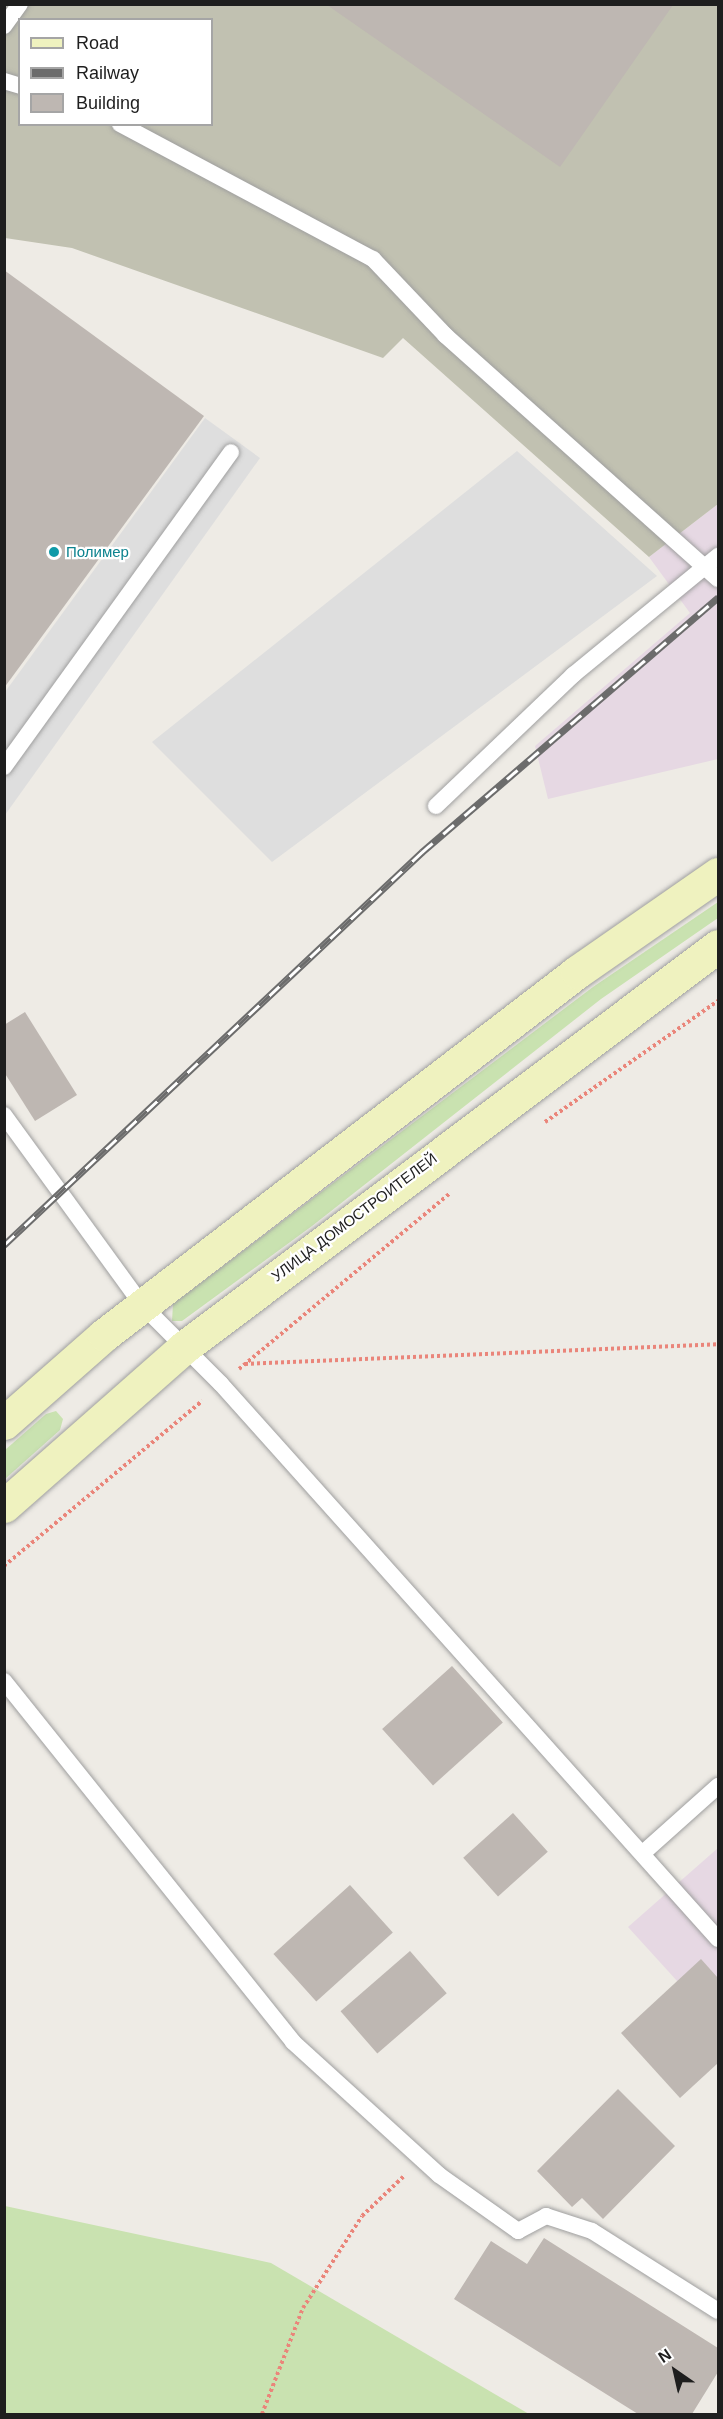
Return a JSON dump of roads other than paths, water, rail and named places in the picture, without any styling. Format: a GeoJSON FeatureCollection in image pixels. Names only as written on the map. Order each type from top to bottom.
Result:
{"type":"FeatureCollection","features":[{"type":"Feature","properties":{"kind":"main road"},"geometry":{"type":"LineString","coordinates":[[4,1423],[143,1306],[577,972],[718,874]]}},
{"type":"Feature","properties":{"kind":"main road","name":"УЛИЦА ДОМОСТРОИТЕЛЕЙ"},"geometry":{"type":"LineString","coordinates":[[4,1506],[183,1348],[718,946]]}},
{"type":"Feature","properties":{"kind":"lane"},"geometry":{"type":"LineString","coordinates":[[4,26],[20,4]]}},
{"type":"Feature","properties":{"kind":"lane"},"geometry":{"type":"LineString","coordinates":[[124,126],[373,259],[445,335],[718,579]]}},
{"type":"Feature","properties":{"kind":"lane"},"geometry":{"type":"LineString","coordinates":[[4,767],[231,452]]}},
{"type":"Feature","properties":{"kind":"lane"},"geometry":{"type":"LineString","coordinates":[[436,806],[573,675],[718,556]]}},
{"type":"Feature","properties":{"kind":"lane"},"geometry":{"type":"LineString","coordinates":[[4,1115],[143,1306],[221,1384],[718,1939]]}},
{"type":"Feature","properties":{"kind":"lane"},"geometry":{"type":"LineString","coordinates":[[4,1681],[292,2043],[424,2157],[439,2175],[518,2231],[546,2216],[592,2230],[718,2311]]}},
{"type":"Feature","properties":{"kind":"lane"},"geometry":{"type":"LineString","coordinates":[[643,1853],[718,1786]]}},
{"type":"Feature","properties":{"kind":"railway"},"geometry":{"type":"LineString","coordinates":[[4,1245],[422,852],[718,597]]}},
{"type":"Feature","properties":{"kind":"place","name":"Полимер"},"geometry":{"type":"Point","coordinates":[54,552]}}]}
